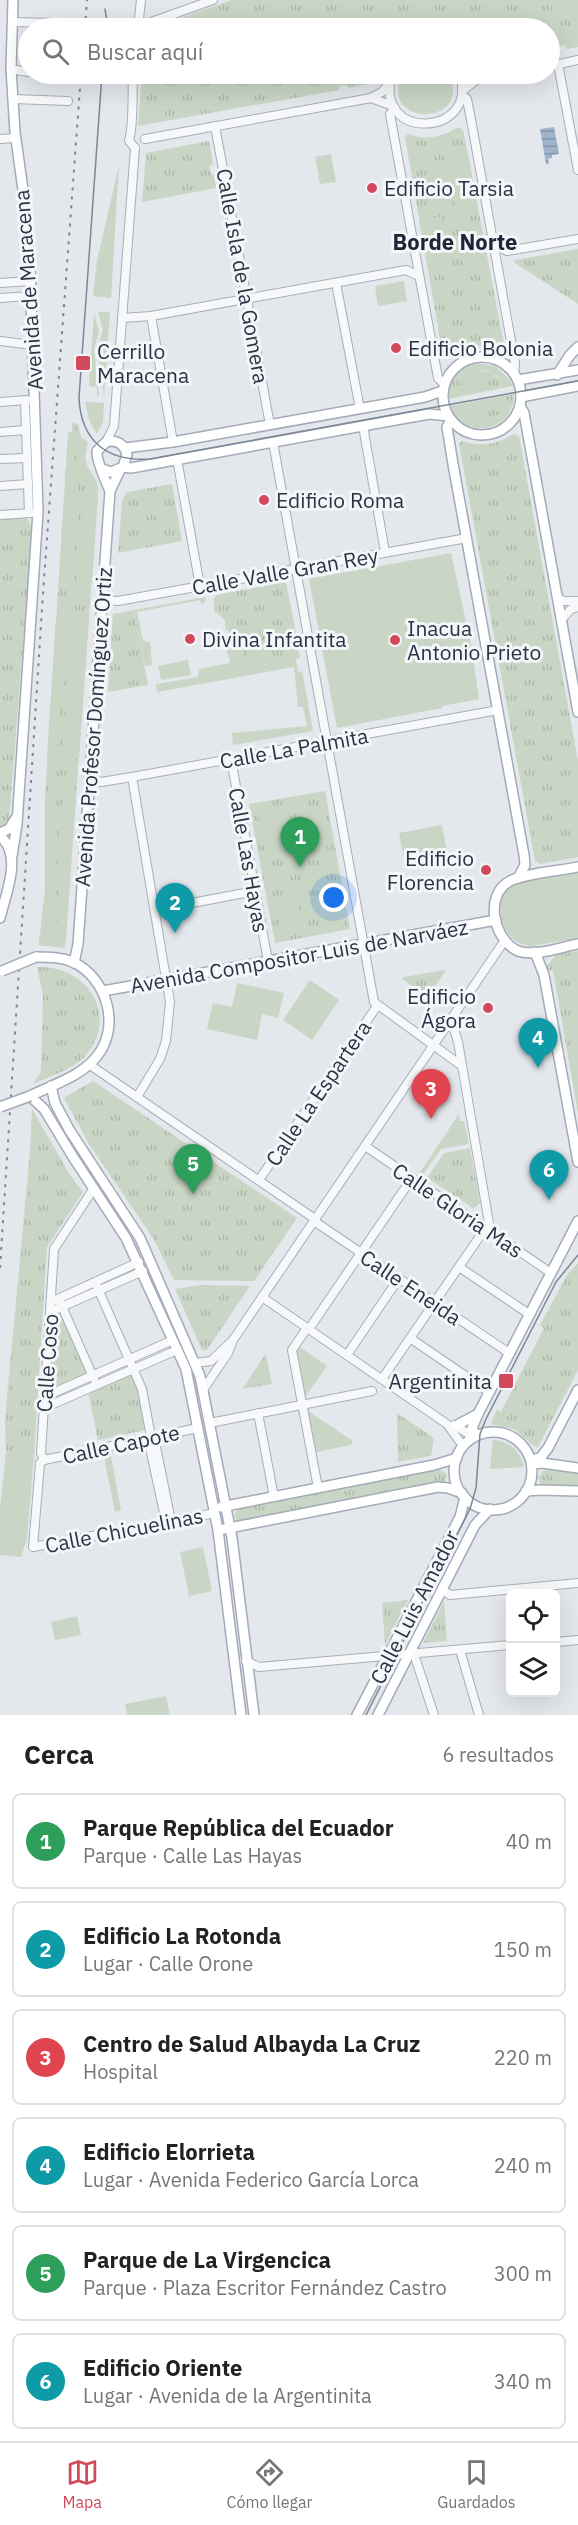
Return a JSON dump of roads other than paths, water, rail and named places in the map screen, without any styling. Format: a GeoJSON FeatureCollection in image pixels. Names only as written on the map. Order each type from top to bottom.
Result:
{"type":"FeatureCollection","features":[{"type":"Feature","properties":{"kind":"main road","name":"Avenida de Maracena"},"geometry":{"type":"LineString","coordinates":[[0,918],[12,860],[37,554],[30,400],[33,345],[31,281],[24,200],[15,138],[11,69],[13,0]]}},
{"type":"Feature","properties":{"kind":"main road"},"geometry":{"type":"LineString","coordinates":[[0,68],[11,69]]}},
{"type":"Feature","properties":{"kind":"main road"},"geometry":{"type":"LineString","coordinates":[[556,375],[577,349]]}},
{"type":"Feature","properties":{"kind":"main road"},"geometry":{"type":"LineString","coordinates":[[516,377],[556,375],[578,370],[577,349]]}},
{"type":"Feature","properties":{"kind":"main road"},"geometry":{"type":"LineString","coordinates":[[449,418],[429,414],[122,468],[111,472],[102,469],[96,456],[100,447],[106,442],[115,441],[124,447],[173,442],[425,397],[443,387],[456,366],[467,359],[480,356],[493,358],[505,364],[516,377],[524,413],[578,712]]}},
{"type":"Feature","properties":{"kind":"main road"},"geometry":{"type":"LineString","coordinates":[[443,387],[444,406],[449,418],[464,431],[485,435],[508,425],[520,402],[578,386]]}},
{"type":"Feature","properties":{"kind":"main road"},"geometry":{"type":"LineString","coordinates":[[449,418],[447,428],[524,855],[525,865],[518,879]]}},
{"type":"Feature","properties":{"kind":"main road"},"geometry":{"type":"LineString","coordinates":[[122,468],[127,459],[124,447]]}},
{"type":"Feature","properties":{"kind":"main road","name":"Avenida Profesor Domínguez Ortiz"},"geometry":{"type":"LineString","coordinates":[[74,963],[78,944],[110,491],[122,468]]}},
{"type":"Feature","properties":{"kind":"main road","name":"Avenida Profesor Domínguez Ortiz"},"geometry":{"type":"LineString","coordinates":[[102,469],[110,491]]}},
{"type":"Feature","properties":{"kind":"main road"},"geometry":{"type":"LineString","coordinates":[[0,876],[7,871],[12,860],[8,843],[0,835],[9,829],[16,818]]}},
{"type":"Feature","properties":{"kind":"main road"},"geometry":{"type":"LineString","coordinates":[[578,867],[511,881],[500,891],[494,909],[505,940],[518,951],[535,952],[578,944]]}},
{"type":"Feature","properties":{"kind":"main road","name":"Avenida Compositor Luis de Narváez"},"geometry":{"type":"LineString","coordinates":[[103,991],[496,920]]}},
{"type":"Feature","properties":{"kind":"main road"},"geometry":{"type":"LineString","coordinates":[[535,952],[544,975],[578,1162]]}},
{"type":"Feature","properties":{"kind":"main road"},"geometry":{"type":"LineString","coordinates":[[0,1107],[30,1096],[90,1065],[99,1054],[110,1022],[103,991],[86,970],[74,963],[52,956],[36,957],[1,971]]}},
{"type":"Feature","properties":{"kind":"main road"},"geometry":{"type":"LineString","coordinates":[[51,1086],[56,1103],[70,1131],[140,1239],[196,1363],[230,1528],[254,1715]]}},
{"type":"Feature","properties":{"kind":"main road"},"geometry":{"type":"LineString","coordinates":[[30,1096],[45,1108],[68,1150],[126,1238],[141,1266],[190,1384],[215,1510],[241,1715]]}},
{"type":"Feature","properties":{"kind":"main road"},"geometry":{"type":"LineString","coordinates":[[475,1436],[472,1428],[478,1414],[578,1221]]}},
{"type":"Feature","properties":{"kind":"main road"},"geometry":{"type":"LineString","coordinates":[[531,1462],[542,1457],[548,1448],[578,1390]]}},
{"type":"Feature","properties":{"kind":"main road"},"geometry":{"type":"LineString","coordinates":[[452,1424],[478,1414]]}},
{"type":"Feature","properties":{"kind":"main road"},"geometry":{"type":"LineString","coordinates":[[218,1530],[438,1487],[463,1495],[476,1506],[490,1509],[510,1506],[526,1491],[531,1482],[531,1462],[524,1446],[510,1436],[494,1432],[475,1436],[463,1446],[457,1458],[455,1475],[463,1495]]}},
{"type":"Feature","properties":{"kind":"main road"},"geometry":{"type":"LineString","coordinates":[[548,1448],[555,1466]]}},
{"type":"Feature","properties":{"kind":"main road"},"geometry":{"type":"LineString","coordinates":[[215,1510],[434,1466],[457,1458]]}},
{"type":"Feature","properties":{"kind":"main road"},"geometry":{"type":"LineString","coordinates":[[531,1462],[578,1468]]}},
{"type":"Feature","properties":{"kind":"main road"},"geometry":{"type":"LineString","coordinates":[[526,1491],[578,1491]]}},
{"type":"Feature","properties":{"kind":"main road","name":"Calle Luis Amador"},"geometry":{"type":"LineString","coordinates":[[357,1715],[460,1517],[463,1495]]}},
{"type":"Feature","properties":{"kind":"main road","name":"Calle Luis Amador"},"geometry":{"type":"LineString","coordinates":[[378,1715],[412,1654],[475,1525],[490,1509]]}},
{"type":"Feature","properties":{"kind":"street"},"geometry":{"type":"LineString","coordinates":[[140,18],[141,0]]}},
{"type":"Feature","properties":{"kind":"street"},"geometry":{"type":"LineString","coordinates":[[164,18],[213,0]]}},
{"type":"Feature","properties":{"kind":"street"},"geometry":{"type":"LineString","coordinates":[[12,22],[18,22]]}},
{"type":"Feature","properties":{"kind":"street"},"geometry":{"type":"LineString","coordinates":[[560,64],[578,60]]}},
{"type":"Feature","properties":{"kind":"street"},"geometry":{"type":"LineString","coordinates":[[11,69],[18,70]]}},
{"type":"Feature","properties":{"kind":"street"},"geometry":{"type":"LineString","coordinates":[[560,72],[574,127],[578,170]]}},
{"type":"Feature","properties":{"kind":"street"},"geometry":{"type":"LineString","coordinates":[[106,442],[114,426],[135,148],[129,141],[132,134],[130,121],[133,84]]}},
{"type":"Feature","properties":{"kind":"street"},"geometry":{"type":"LineString","coordinates":[[145,139],[371,98],[382,92],[389,84]]}},
{"type":"Feature","properties":{"kind":"street"},"geometry":{"type":"LineString","coordinates":[[389,84],[394,107],[390,114],[438,378],[443,387]]}},
{"type":"Feature","properties":{"kind":"street"},"geometry":{"type":"LineString","coordinates":[[461,84],[462,93],[467,99],[516,377]]}},
{"type":"Feature","properties":{"kind":"street"},"geometry":{"type":"LineString","coordinates":[[371,98],[394,107],[410,121],[432,124],[452,113],[462,93],[472,84]]}},
{"type":"Feature","properties":{"kind":"street"},"geometry":{"type":"LineString","coordinates":[[13,99],[68,101]]}},
{"type":"Feature","properties":{"kind":"street","name":"Calle Isla de la Gomera"},"geometry":{"type":"LineString","coordinates":[[215,126],[270,425]]}},
{"type":"Feature","properties":{"kind":"street"},"geometry":{"type":"LineString","coordinates":[[132,134],[140,133],[145,139]]}},
{"type":"Feature","properties":{"kind":"street"},"geometry":{"type":"LineString","coordinates":[[0,139],[15,138]]}},
{"type":"Feature","properties":{"kind":"street"},"geometry":{"type":"LineString","coordinates":[[135,148],[143,146],[145,139]]}},
{"type":"Feature","properties":{"kind":"street"},"geometry":{"type":"LineString","coordinates":[[497,262],[507,251],[578,238]]}},
{"type":"Feature","properties":{"kind":"street"},"geometry":{"type":"LineString","coordinates":[[494,244],[507,251]]}},
{"type":"Feature","properties":{"kind":"street"},"geometry":{"type":"LineString","coordinates":[[122,318],[151,316],[406,270],[417,259]]}},
{"type":"Feature","properties":{"kind":"street"},"geometry":{"type":"LineString","coordinates":[[406,270],[419,276]]}},
{"type":"Feature","properties":{"kind":"street"},"geometry":{"type":"LineString","coordinates":[[0,283],[31,281]]}},
{"type":"Feature","properties":{"kind":"street"},"geometry":{"type":"LineString","coordinates":[[336,283],[360,409]]}},
{"type":"Feature","properties":{"kind":"street"},"geometry":{"type":"LineString","coordinates":[[0,298],[31,296]]}},
{"type":"Feature","properties":{"kind":"street"},"geometry":{"type":"LineString","coordinates":[[151,316],[173,442]]}},
{"type":"Feature","properties":{"kind":"street"},"geometry":{"type":"LineString","coordinates":[[0,341],[33,345]]}},
{"type":"Feature","properties":{"kind":"street"},"geometry":{"type":"LineString","coordinates":[[0,402],[30,400]]}},
{"type":"Feature","properties":{"kind":"street","name":"Avenida de Maracena"},"geometry":{"type":"LineString","coordinates":[[30,400],[26,430],[28,484],[34,512]]}},
{"type":"Feature","properties":{"kind":"street"},"geometry":{"type":"LineString","coordinates":[[114,426],[124,447]]}},
{"type":"Feature","properties":{"kind":"street"},"geometry":{"type":"LineString","coordinates":[[363,426],[385,552]]}},
{"type":"Feature","properties":{"kind":"street"},"geometry":{"type":"LineString","coordinates":[[0,432],[26,430]]}},
{"type":"Feature","properties":{"kind":"street"},"geometry":{"type":"LineString","coordinates":[[273,442],[374,1002],[462,1066]]}},
{"type":"Feature","properties":{"kind":"street"},"geometry":{"type":"LineString","coordinates":[[0,459],[27,458]]}},
{"type":"Feature","properties":{"kind":"street"},"geometry":{"type":"LineString","coordinates":[[177,459],[200,586]]}},
{"type":"Feature","properties":{"kind":"street"},"geometry":{"type":"LineString","coordinates":[[0,486],[28,484]]}},
{"type":"Feature","properties":{"kind":"street"},"geometry":{"type":"LineString","coordinates":[[0,515],[34,512]]}},
{"type":"Feature","properties":{"kind":"street","name":"Calle Valle Gran Rey"},"geometry":{"type":"LineString","coordinates":[[102,600],[118,601],[467,538]]}},
{"type":"Feature","properties":{"kind":"street"},"geometry":{"type":"LineString","coordinates":[[558,597],[564,601],[578,601]]}},
{"type":"Feature","properties":{"kind":"street"},"geometry":{"type":"LineString","coordinates":[[561,620],[571,609],[578,607]]}},
{"type":"Feature","properties":{"kind":"street","name":"Calle La Palmita"},"geometry":{"type":"LineString","coordinates":[[90,781],[101,782],[132,777],[498,710]]}},
{"type":"Feature","properties":{"kind":"street","name":"Calle Las Hayas"},"geometry":{"type":"LineString","coordinates":[[231,759],[268,961]]}},
{"type":"Feature","properties":{"kind":"street"},"geometry":{"type":"LineString","coordinates":[[132,777],[170,1002],[166,1041],[160,1059],[137,1097]]}},
{"type":"Feature","properties":{"kind":"street"},"geometry":{"type":"LineString","coordinates":[[156,910],[255,891]]}},
{"type":"Feature","properties":{"kind":"street"},"geometry":{"type":"LineString","coordinates":[[196,1363],[211,1361],[233,1340],[505,940]]}},
{"type":"Feature","properties":{"kind":"street","name":"Calle La Espartera"},"geometry":{"type":"LineString","coordinates":[[259,1180],[377,1006]]}},
{"type":"Feature","properties":{"kind":"street"},"geometry":{"type":"LineString","coordinates":[[382,1379],[489,1222],[462,1066],[454,1029],[447,1024]]}},
{"type":"Feature","properties":{"kind":"street","name":"Calle Eneida"},"geometry":{"type":"LineString","coordinates":[[90,1065],[509,1353]]}},
{"type":"Feature","properties":{"kind":"street","name":"Calle Gloria Mas"},"geometry":{"type":"LineString","coordinates":[[365,1146],[551,1273]]}},
{"type":"Feature","properties":{"kind":"street"},"geometry":{"type":"LineString","coordinates":[[318,1488],[292,1350],[412,1178]]}},
{"type":"Feature","properties":{"kind":"street","name":"Calle Coso"},"geometry":{"type":"LineString","coordinates":[[33,1547],[40,1462],[44,1460],[41,1453],[50,1312],[57,1302],[54,1249],[94,1188]]}},
{"type":"Feature","properties":{"kind":"street"},"geometry":{"type":"LineString","coordinates":[[57,1302],[95,1282],[141,1266]]}},
{"type":"Feature","properties":{"kind":"street"},"geometry":{"type":"LineString","coordinates":[[57,1302],[99,1290],[141,1266]]}},
{"type":"Feature","properties":{"kind":"street"},"geometry":{"type":"LineString","coordinates":[[459,1267],[529,1314]]}},
{"type":"Feature","properties":{"kind":"street"},"geometry":{"type":"LineString","coordinates":[[347,1355],[399,1278]]}},
{"type":"Feature","properties":{"kind":"street"},"geometry":{"type":"LineString","coordinates":[[95,1282],[142,1389],[168,1522]]}},
{"type":"Feature","properties":{"kind":"street"},"geometry":{"type":"LineString","coordinates":[[262,1297],[382,1379],[475,1436]]}},
{"type":"Feature","properties":{"kind":"street"},"geometry":{"type":"LineString","coordinates":[[57,1302],[97,1385]]}},
{"type":"Feature","properties":{"kind":"street"},"geometry":{"type":"LineString","coordinates":[[410,1338],[489,1392]]}},
{"type":"Feature","properties":{"kind":"street"},"geometry":{"type":"LineString","coordinates":[[44,1397],[173,1340]]}},
{"type":"Feature","properties":{"kind":"street"},"geometry":{"type":"LineString","coordinates":[[203,1390],[228,1353],[233,1340]]}},
{"type":"Feature","properties":{"kind":"street"},"geometry":{"type":"LineString","coordinates":[[44,1408],[177,1350]]}},
{"type":"Feature","properties":{"kind":"street"},"geometry":{"type":"LineString","coordinates":[[210,1423],[372,1391]]}},
{"type":"Feature","properties":{"kind":"street"},"geometry":{"type":"LineString","coordinates":[[258,1413],[274,1497]]}},
{"type":"Feature","properties":{"kind":"street"},"geometry":{"type":"LineString","coordinates":[[452,1424],[463,1446]]}},
{"type":"Feature","properties":{"kind":"street","name":"Calle Capote"},"geometry":{"type":"LineString","coordinates":[[44,1460],[198,1428]]}},
{"type":"Feature","properties":{"kind":"street","name":"Calle Chicuelinas"},"geometry":{"type":"LineString","coordinates":[[33,1547],[168,1522],[215,1510]]}},
{"type":"Feature","properties":{"kind":"street"},"geometry":{"type":"LineString","coordinates":[[552,1589],[578,1583]]}},
{"type":"Feature","properties":{"kind":"street"},"geometry":{"type":"LineString","coordinates":[[442,1590],[450,1594],[506,1592]]}},
{"type":"Feature","properties":{"kind":"street"},"geometry":{"type":"LineString","coordinates":[[560,1642],[578,1640]]}},
{"type":"Feature","properties":{"kind":"street"},"geometry":{"type":"LineString","coordinates":[[246,1661],[259,1667],[506,1645]]}},
{"type":"Feature","properties":{"kind":"street"},"geometry":{"type":"LineString","coordinates":[[460,1650],[479,1715]]}},
{"type":"Feature","properties":{"kind":"street"},"geometry":{"type":"LineString","coordinates":[[412,1654],[434,1715]]}},
{"type":"Feature","properties":{"kind":"street"},"geometry":{"type":"LineString","coordinates":[[248,1676],[259,1667]]}},
{"type":"Feature","properties":{"kind":"water"},"geometry":{"type":"Polygon","coordinates":[[[554,127],[559,154],[552,155],[552,158],[548,159],[549,164],[546,164],[540,129],[554,127]]]}},
{"type":"Feature","properties":{"kind":"tram line"},"geometry":{"type":"LineString","coordinates":[[105,9],[106,18]]}},
{"type":"Feature","properties":{"kind":"tram line"},"geometry":{"type":"LineString","coordinates":[[101,84],[79,398],[85,426],[99,446],[121,457],[150,459],[578,381]]}},
{"type":"Feature","properties":{"kind":"tram line"},"geometry":{"type":"LineString","coordinates":[[366,1715],[470,1509],[476,1488],[480,1434],[486,1419],[556,1282],[578,1255]]}},
{"type":"Feature","properties":{"kind":"railway"},"geometry":{"type":"LineString","coordinates":[[86,18],[87,0]]}},
{"type":"Feature","properties":{"kind":"railway"},"geometry":{"type":"LineString","coordinates":[[0,1268],[43,593],[80,84]]}},
{"type":"Feature","properties":{"kind":"place","name":"Edificio Tarsia"},"geometry":{"type":"Point","coordinates":[372,188]}},
{"type":"Feature","properties":{"kind":"place","name":"Edificio Bolonia"},"geometry":{"type":"Point","coordinates":[396,348]}},
{"type":"Feature","properties":{"kind":"place","name":"Cerrillo Maracena"},"geometry":{"type":"Point","coordinates":[83,363]}},
{"type":"Feature","properties":{"kind":"place","name":"Edificio Roma"},"geometry":{"type":"Point","coordinates":[264,500]}},
{"type":"Feature","properties":{"kind":"place","name":"Divina Infantita"},"geometry":{"type":"Point","coordinates":[190,639]}},
{"type":"Feature","properties":{"kind":"place","name":"Inacua Antonio Prieto"},"geometry":{"type":"Point","coordinates":[395,640]}},
{"type":"Feature","properties":{"kind":"place","name":"Parque República del Ecuador"},"geometry":{"type":"Point","coordinates":[300,867]}},
{"type":"Feature","properties":{"kind":"place","name":"Edificio Florencia"},"geometry":{"type":"Point","coordinates":[486,870]}},
{"type":"Feature","properties":{"kind":"place","name":"Edificio La Rotonda"},"geometry":{"type":"Point","coordinates":[175,933]}},
{"type":"Feature","properties":{"kind":"place","name":"Edificio Ágora"},"geometry":{"type":"Point","coordinates":[488,1008]}},
{"type":"Feature","properties":{"kind":"place","name":"Edificio Elorrieta"},"geometry":{"type":"Point","coordinates":[538,1068]}},
{"type":"Feature","properties":{"kind":"place","name":"Centro de Salud Albayda La Cruz"},"geometry":{"type":"Point","coordinates":[431,1119]}},
{"type":"Feature","properties":{"kind":"place","name":"Parque de La Virgencica"},"geometry":{"type":"Point","coordinates":[193,1194]}},
{"type":"Feature","properties":{"kind":"place","name":"Edificio Oriente"},"geometry":{"type":"Point","coordinates":[549,1200]}},
{"type":"Feature","properties":{"kind":"place","name":"Argentinita"},"geometry":{"type":"Point","coordinates":[506,1381]}},
{"type":"Feature","properties":{"kind":"district","name":"Borde Norte"},"geometry":{"type":"Point","coordinates":[455,241]}}]}
